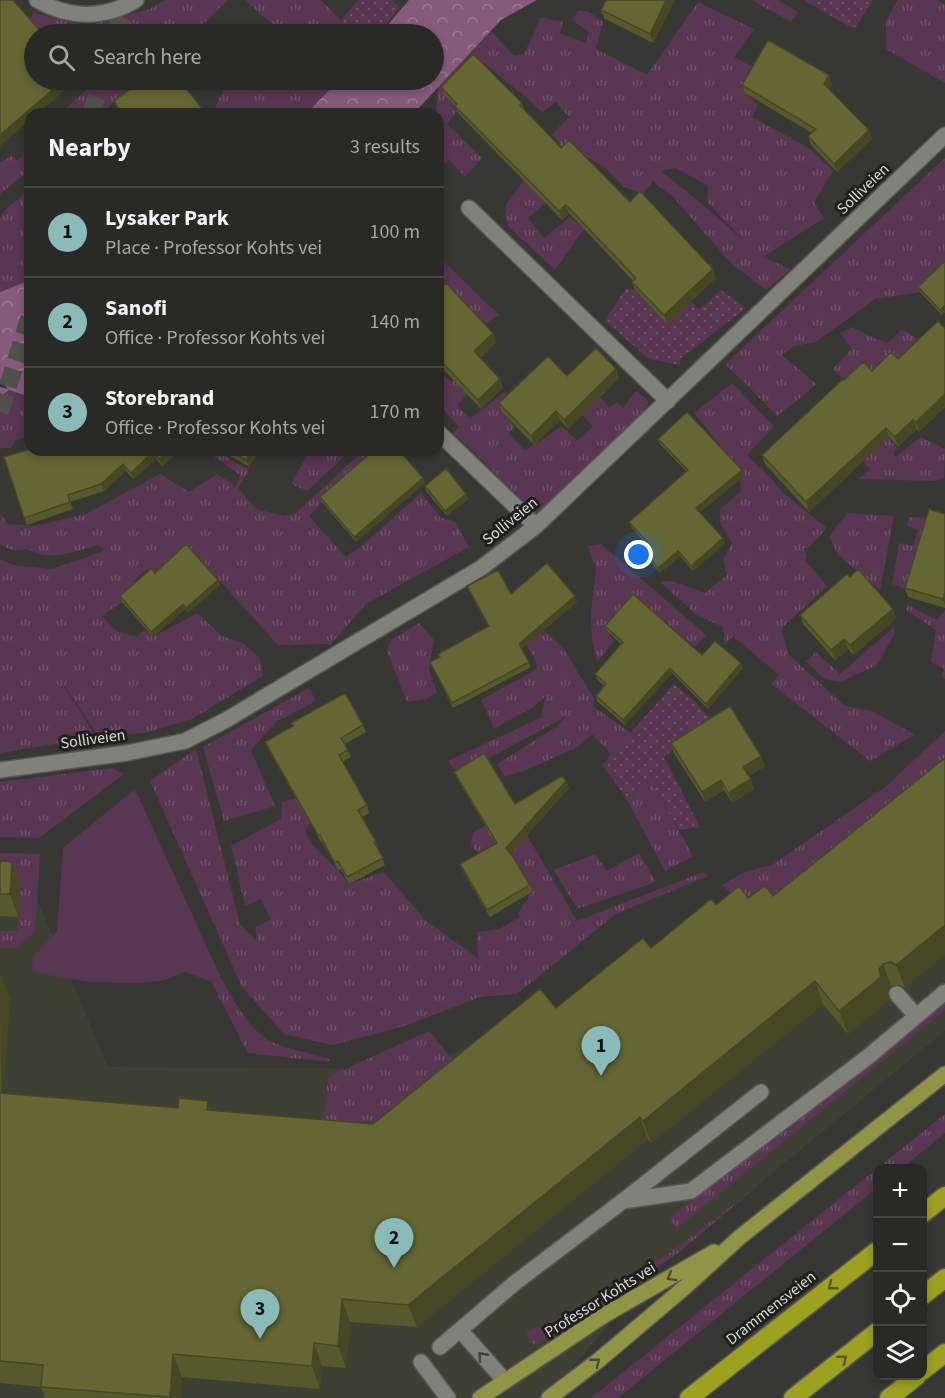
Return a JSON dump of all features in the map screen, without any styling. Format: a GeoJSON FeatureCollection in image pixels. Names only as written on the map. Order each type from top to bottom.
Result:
{"type":"FeatureCollection","features":[{"type":"Feature","properties":{"kind":"highway"},"geometry":{"type":"LineString","coordinates":[[927,1210],[945,1196]]}},
{"type":"Feature","properties":{"kind":"highway","name":"Drammensveien"},"geometry":{"type":"LineString","coordinates":[[689,1398],[873,1254]]}},
{"type":"Feature","properties":{"kind":"highway"},"geometry":{"type":"LineString","coordinates":[[927,1292],[945,1278]]}},
{"type":"Feature","properties":{"kind":"highway"},"geometry":{"type":"LineString","coordinates":[[793,1398],[873,1335]]}},
{"type":"Feature","properties":{"kind":"highway"},"geometry":{"type":"LineString","coordinates":[[927,1367],[945,1353]]}},
{"type":"Feature","properties":{"kind":"highway"},"geometry":{"type":"LineString","coordinates":[[889,1398],[912,1380]]}},
{"type":"Feature","properties":{"kind":"main road","name":"Professor Kohts vei"},"geometry":{"type":"LineString","coordinates":[[549,1398],[599,1360],[740,1238],[945,1074]]}},
{"type":"Feature","properties":{"kind":"main road","name":"Professor Kohts vei"},"geometry":{"type":"LineString","coordinates":[[480,1398],[603,1316],[740,1238]]}},
{"type":"Feature","properties":{"kind":"street"},"geometry":{"type":"LineString","coordinates":[[37,0],[66,13],[94,15],[125,7],[136,0]]}},
{"type":"Feature","properties":{"kind":"street","name":"Solliveien"},"geometry":{"type":"LineString","coordinates":[[0,770],[127,753],[184,741],[226,720],[481,568],[536,526],[945,135]]}},
{"type":"Feature","properties":{"kind":"street"},"geometry":{"type":"LineString","coordinates":[[469,208],[668,400]]}},
{"type":"Feature","properties":{"kind":"street"},"geometry":{"type":"LineString","coordinates":[[444,438],[536,526]]}},
{"type":"Feature","properties":{"kind":"street"},"geometry":{"type":"LineString","coordinates":[[623,1201],[690,1191],[869,1056],[945,992]]}},
{"type":"Feature","properties":{"kind":"street"},"geometry":{"type":"LineString","coordinates":[[897,994],[916,1016]]}},
{"type":"Feature","properties":{"kind":"street"},"geometry":{"type":"LineString","coordinates":[[440,1347],[516,1282],[761,1092]]}},
{"type":"Feature","properties":{"kind":"street"},"geometry":{"type":"LineString","coordinates":[[460,1330],[505,1381]]}},
{"type":"Feature","properties":{"kind":"street"},"geometry":{"type":"LineString","coordinates":[[421,1362],[448,1398]]}},
{"type":"Feature","properties":{"kind":"shaded area"},"geometry":{"type":"Polygon","coordinates":[[[945,768],[945,1031],[657,1268],[546,1398],[0,1398],[0,872],[27,875],[108,1067],[420,1069],[625,975],[945,768]]]}},
{"type":"Feature","properties":{"kind":"green space"},"geometry":{"type":"Polygon","coordinates":[[[166,0],[228,0],[203,24],[94,24],[147,10],[166,0]]]}},
{"type":"Feature","properties":{"kind":"green space"},"geometry":{"type":"Polygon","coordinates":[[[245,0],[321,0],[345,24],[273,24],[245,0]]]}},
{"type":"Feature","properties":{"kind":"green space"},"geometry":{"type":"Polygon","coordinates":[[[358,0],[392,0],[400,7],[387,24],[345,24],[341,20],[358,0]]]}},
{"type":"Feature","properties":{"kind":"green space"},"geometry":{"type":"Polygon","coordinates":[[[409,0],[537,0],[501,20],[444,81],[444,24],[389,24],[409,0]]]}},
{"type":"Feature","properties":{"kind":"green space"},"geometry":{"type":"Polygon","coordinates":[[[752,0],[778,0],[798,12],[791,22],[752,0]]]}},
{"type":"Feature","properties":{"kind":"green space"},"geometry":{"type":"Polygon","coordinates":[[[804,0],[873,0],[856,27],[851,28],[804,0]]]}},
{"type":"Feature","properties":{"kind":"green space"},"geometry":{"type":"Polygon","coordinates":[[[898,0],[937,0],[945,5],[945,83],[886,49],[886,21],[898,0]]]}},
{"type":"Feature","properties":{"kind":"green space"},"geometry":{"type":"Polygon","coordinates":[[[698,2],[754,29],[734,57],[752,67],[745,93],[758,105],[752,117],[809,148],[833,171],[814,202],[824,218],[763,257],[791,269],[766,290],[732,264],[671,195],[654,180],[643,194],[624,187],[603,166],[573,149],[551,150],[559,142],[551,135],[569,117],[556,102],[542,112],[484,63],[476,63],[444,95],[457,111],[447,124],[482,158],[465,177],[449,160],[444,163],[444,108],[436,108],[438,90],[444,90],[444,81],[491,31],[514,56],[524,54],[541,17],[563,22],[560,33],[586,43],[589,32],[572,20],[579,11],[587,11],[603,22],[596,49],[647,75],[698,2]],[[676,168],[661,171],[745,242],[707,202],[708,186],[676,168]]]}},
{"type":"Feature","properties":{"kind":"green space"},"geometry":{"type":"Polygon","coordinates":[[[33,13],[79,24],[33,24],[29,22],[33,13]]]}},
{"type":"Feature","properties":{"kind":"green space"},"geometry":{"type":"Polygon","coordinates":[[[86,90],[129,90],[107,108],[67,108],[86,90]]]}},
{"type":"Feature","properties":{"kind":"green space"},"geometry":{"type":"Polygon","coordinates":[[[223,90],[330,90],[313,108],[215,108],[223,90]]]}},
{"type":"Feature","properties":{"kind":"green space"},"geometry":{"type":"Polygon","coordinates":[[[329,90],[435,90],[419,108],[312,108],[329,90]]]}},
{"type":"Feature","properties":{"kind":"green space"},"geometry":{"type":"Polygon","coordinates":[[[24,154],[24,175],[0,194],[0,163],[11,156],[17,160],[24,154]]]}},
{"type":"Feature","properties":{"kind":"green space"},"geometry":{"type":"Polygon","coordinates":[[[945,158],[945,268],[920,292],[875,299],[816,342],[794,346],[782,355],[816,384],[777,416],[725,364],[945,158]]]}},
{"type":"Feature","properties":{"kind":"green space"},"geometry":{"type":"Polygon","coordinates":[[[535,164],[553,197],[528,218],[544,238],[570,217],[584,229],[555,270],[508,226],[506,216],[506,205],[535,164]]]}},
{"type":"Feature","properties":{"kind":"green space"},"geometry":{"type":"Polygon","coordinates":[[[24,193],[24,282],[0,292],[0,218],[6,209],[24,193]]]}},
{"type":"Feature","properties":{"kind":"green space"},"geometry":{"type":"Polygon","coordinates":[[[444,262],[499,315],[486,323],[449,293],[444,298],[444,262]]]}},
{"type":"Feature","properties":{"kind":"green space"},"geometry":{"type":"Polygon","coordinates":[[[24,282],[24,395],[9,390],[0,397],[0,387],[8,389],[0,379],[0,292],[24,282]]]}},
{"type":"Feature","properties":{"kind":"green space"},"geometry":{"type":"Polygon","coordinates":[[[626,288],[635,290],[667,324],[691,302],[699,309],[721,290],[746,308],[680,359],[680,365],[649,359],[605,321],[626,288]]]}},
{"type":"Feature","properties":{"kind":"green space"},"geometry":{"type":"Polygon","coordinates":[[[852,327],[888,343],[902,329],[920,340],[895,361],[867,372],[847,384],[833,369],[852,348],[840,334],[852,327]]]}},
{"type":"Feature","properties":{"kind":"green space"},"geometry":{"type":"Polygon","coordinates":[[[462,374],[483,378],[457,405],[470,419],[504,392],[509,396],[503,412],[515,427],[508,433],[525,450],[562,426],[577,441],[593,427],[579,410],[594,391],[609,407],[617,402],[623,408],[636,391],[649,401],[646,408],[539,513],[535,513],[453,433],[459,427],[444,411],[444,375],[452,382],[462,374]]]}},
{"type":"Feature","properties":{"kind":"green space"},"geometry":{"type":"Polygon","coordinates":[[[732,383],[774,426],[747,455],[782,492],[827,528],[808,548],[803,548],[807,555],[805,560],[827,586],[784,626],[782,631],[789,655],[845,706],[872,711],[915,735],[870,761],[771,684],[779,675],[733,636],[725,645],[723,627],[697,615],[660,582],[672,581],[705,593],[727,575],[723,559],[732,543],[720,522],[720,509],[741,492],[738,465],[694,413],[732,383]]]}},
{"type":"Feature","properties":{"kind":"green space"},"geometry":{"type":"Polygon","coordinates":[[[9,390],[24,395],[24,437],[16,440],[11,448],[0,448],[0,397],[9,390]]]}},
{"type":"Feature","properties":{"kind":"green space"},"geometry":{"type":"Polygon","coordinates":[[[828,419],[878,426],[897,448],[893,452],[895,457],[921,437],[945,449],[944,478],[934,481],[858,479],[870,470],[828,419]]]}},
{"type":"Feature","properties":{"kind":"green space"},"geometry":{"type":"Polygon","coordinates":[[[213,456],[225,456],[249,470],[238,488],[256,509],[284,516],[297,512],[358,456],[375,456],[309,516],[346,557],[421,493],[440,517],[455,522],[469,547],[366,604],[330,645],[278,645],[191,549],[153,574],[147,569],[133,582],[138,588],[102,616],[116,631],[137,637],[144,630],[153,637],[197,613],[222,636],[243,643],[260,658],[263,676],[192,719],[144,733],[99,737],[57,675],[96,737],[0,753],[0,559],[13,565],[52,569],[104,551],[98,545],[71,553],[53,555],[36,553],[27,549],[10,549],[0,544],[0,513],[8,524],[35,526],[86,514],[160,474],[189,492],[217,474],[236,486],[240,475],[213,456]]]}},
{"type":"Feature","properties":{"kind":"green space"},"geometry":{"type":"Polygon","coordinates":[[[307,456],[345,456],[307,491],[291,484],[307,456]]]}},
{"type":"Feature","properties":{"kind":"green space"},"geometry":{"type":"Polygon","coordinates":[[[848,513],[894,516],[880,590],[838,555],[829,536],[848,513]]]}},
{"type":"Feature","properties":{"kind":"green space"},"geometry":{"type":"Polygon","coordinates":[[[909,517],[933,518],[908,590],[892,584],[899,543],[913,546],[918,530],[907,526],[909,517]]]}},
{"type":"Feature","properties":{"kind":"green space"},"geometry":{"type":"Polygon","coordinates":[[[601,544],[706,635],[695,647],[658,616],[607,631],[614,641],[597,662],[592,639],[591,612],[596,569],[588,546],[601,544]]]}},
{"type":"Feature","properties":{"kind":"green space"},"geometry":{"type":"Polygon","coordinates":[[[908,605],[937,620],[945,610],[945,679],[941,677],[944,669],[931,662],[936,630],[906,610],[908,605]]]}},
{"type":"Feature","properties":{"kind":"green space"},"geometry":{"type":"Polygon","coordinates":[[[533,621],[563,648],[594,698],[594,707],[631,733],[612,755],[592,734],[578,747],[505,777],[497,764],[558,726],[565,717],[458,775],[448,761],[540,718],[546,696],[533,707],[494,729],[481,700],[537,669],[536,662],[518,628],[533,621]]]}},
{"type":"Feature","properties":{"kind":"green space"},"geometry":{"type":"Polygon","coordinates":[[[419,623],[434,640],[429,669],[437,693],[426,699],[407,702],[387,651],[391,640],[419,623]]]}},
{"type":"Feature","properties":{"kind":"green space"},"geometry":{"type":"Polygon","coordinates":[[[894,627],[895,633],[877,665],[840,682],[824,679],[806,661],[816,652],[840,674],[894,627]]]}},
{"type":"Feature","properties":{"kind":"green space"},"geometry":{"type":"Polygon","coordinates":[[[674,684],[711,719],[664,757],[700,827],[679,830],[648,776],[641,794],[625,796],[602,765],[674,684]]]}},
{"type":"Feature","properties":{"kind":"green space"},"geometry":{"type":"Polygon","coordinates":[[[309,688],[316,701],[277,721],[251,750],[275,806],[224,821],[203,747],[309,688]]]}},
{"type":"Feature","properties":{"kind":"green space"},"geometry":{"type":"Polygon","coordinates":[[[945,731],[945,770],[771,911],[747,909],[722,885],[745,872],[772,865],[885,787],[945,731]]]}},
{"type":"Feature","properties":{"kind":"green space"},"geometry":{"type":"Polygon","coordinates":[[[196,749],[240,924],[257,941],[255,927],[271,919],[261,899],[245,906],[231,846],[281,819],[282,802],[347,781],[305,831],[313,846],[349,884],[384,872],[425,920],[478,958],[477,932],[499,929],[520,917],[518,913],[532,892],[505,847],[482,856],[471,846],[473,832],[513,811],[577,921],[703,872],[708,876],[616,914],[517,994],[480,997],[408,1025],[333,1045],[284,1034],[242,987],[150,781],[196,749]]]}},
{"type":"Feature","properties":{"kind":"green space"},"geometry":{"type":"Polygon","coordinates":[[[112,768],[124,774],[39,838],[0,837],[0,782],[112,768]]]}},
{"type":"Feature","properties":{"kind":"green space"},"geometry":{"type":"Polygon","coordinates":[[[648,775],[693,856],[665,871],[625,796],[641,794],[648,775]]]}},
{"type":"Feature","properties":{"kind":"green space"},"geometry":{"type":"Polygon","coordinates":[[[135,789],[221,978],[211,981],[184,972],[163,981],[89,982],[32,972],[33,957],[57,931],[63,848],[135,789]]]}},
{"type":"Feature","properties":{"kind":"green space"},"geometry":{"type":"Polygon","coordinates":[[[0,853],[40,854],[35,931],[16,948],[0,948],[0,931],[18,931],[20,885],[0,883],[0,853]]]}},
{"type":"Feature","properties":{"kind":"green space"},"geometry":{"type":"Polygon","coordinates":[[[639,853],[656,882],[577,909],[554,870],[595,854],[607,871],[639,853]]]}},
{"type":"Feature","properties":{"kind":"green space"},"geometry":{"type":"Polygon","coordinates":[[[221,978],[243,1015],[258,1032],[274,1043],[330,1059],[330,1062],[248,1053],[211,981],[221,978]]]}},
{"type":"Feature","properties":{"kind":"green space"},"geometry":{"type":"Polygon","coordinates":[[[945,998],[945,1010],[676,1229],[670,1218],[945,998]]]}},
{"type":"Feature","properties":{"kind":"green space"},"geometry":{"type":"Polygon","coordinates":[[[429,1031],[462,1071],[383,1121],[364,1121],[322,1136],[328,1077],[429,1031]]]}},
{"type":"Feature","properties":{"kind":"green space"},"geometry":{"type":"Polygon","coordinates":[[[945,1114],[945,1133],[907,1164],[883,1164],[945,1114]]]}},
{"type":"Feature","properties":{"kind":"green space"},"geometry":{"type":"Polygon","coordinates":[[[873,1172],[873,1191],[618,1398],[591,1398],[873,1172]]]}},
{"type":"Feature","properties":{"kind":"green space"},"geometry":{"type":"Polygon","coordinates":[[[759,1185],[682,1250],[629,1287],[534,1345],[525,1332],[558,1319],[671,1252],[759,1185]]]}},
{"type":"Feature","properties":{"kind":"building"},"geometry":{"type":"Polygon","coordinates":[[[0,0],[13,0],[34,24],[24,24],[24,90],[52,90],[31,108],[24,108],[24,114],[0,135],[0,0]]]}},
{"type":"Feature","properties":{"kind":"building"},"geometry":{"type":"Polygon","coordinates":[[[606,0],[666,0],[650,34],[601,10],[606,0]]]}},
{"type":"Feature","properties":{"kind":"building"},"geometry":{"type":"Polygon","coordinates":[[[768,40],[829,75],[824,84],[869,130],[834,164],[808,136],[816,129],[742,85],[768,40]]]}},
{"type":"Feature","properties":{"kind":"building"},"geometry":{"type":"Polygon","coordinates":[[[473,54],[522,103],[520,105],[561,148],[569,140],[630,202],[640,191],[713,269],[664,315],[632,282],[636,278],[566,205],[559,211],[455,106],[457,104],[444,90],[444,84],[473,54]]]}},
{"type":"Feature","properties":{"kind":"building"},"geometry":{"type":"Polygon","coordinates":[[[129,90],[188,90],[201,108],[117,108],[114,101],[129,90]]]}},
{"type":"Feature","properties":{"kind":"building"},"geometry":{"type":"Polygon","coordinates":[[[945,261],[945,305],[940,310],[918,287],[945,261]]]}},
{"type":"Feature","properties":{"kind":"building"},"geometry":{"type":"Polygon","coordinates":[[[446,283],[493,333],[474,351],[500,379],[478,400],[444,364],[444,285],[446,283]]]}},
{"type":"Feature","properties":{"kind":"building"},"geometry":{"type":"Polygon","coordinates":[[[938,321],[945,329],[945,394],[916,422],[913,420],[895,437],[886,428],[806,502],[762,455],[863,362],[872,371],[891,352],[898,359],[938,321]]]}},
{"type":"Feature","properties":{"kind":"building"},"geometry":{"type":"Polygon","coordinates":[[[596,348],[616,369],[564,420],[556,411],[531,436],[499,403],[548,356],[567,376],[596,348]]]}},
{"type":"Feature","properties":{"kind":"building"},"geometry":{"type":"Polygon","coordinates":[[[687,412],[742,470],[696,508],[723,538],[691,566],[678,551],[658,568],[641,547],[647,542],[629,522],[688,470],[658,439],[687,412]]]}},
{"type":"Feature","properties":{"kind":"building"},"geometry":{"type":"Polygon","coordinates":[[[24,451],[24,456],[149,456],[131,473],[123,464],[101,484],[68,495],[70,502],[24,518],[4,457],[24,451]]]}},
{"type":"Feature","properties":{"kind":"building"},"geometry":{"type":"Polygon","coordinates":[[[367,456],[404,456],[423,478],[354,537],[320,497],[367,456]]]}},
{"type":"Feature","properties":{"kind":"building"},"geometry":{"type":"Polygon","coordinates":[[[446,468],[466,494],[445,511],[425,486],[446,468]]]}},
{"type":"Feature","properties":{"kind":"building"},"geometry":{"type":"Polygon","coordinates":[[[929,509],[945,514],[945,592],[943,599],[905,588],[929,509]]]}},
{"type":"Feature","properties":{"kind":"building"},"geometry":{"type":"Polygon","coordinates":[[[186,544],[218,580],[186,608],[183,604],[151,632],[120,596],[152,568],[155,573],[186,544]]]}},
{"type":"Feature","properties":{"kind":"building"},"geometry":{"type":"Polygon","coordinates":[[[547,563],[575,596],[519,644],[529,662],[452,703],[430,662],[440,657],[438,654],[489,626],[467,586],[498,570],[511,594],[547,563]]]}},
{"type":"Feature","properties":{"kind":"building"},"geometry":{"type":"Polygon","coordinates":[[[858,569],[893,609],[850,645],[844,639],[831,650],[800,615],[847,574],[850,577],[858,569]]]}},
{"type":"Feature","properties":{"kind":"building"},"geometry":{"type":"Polygon","coordinates":[[[633,594],[702,655],[715,641],[741,663],[706,704],[670,668],[623,720],[596,696],[606,684],[595,674],[623,642],[605,626],[633,594]]]}},
{"type":"Feature","properties":{"kind":"building"},"geometry":{"type":"Polygon","coordinates":[[[345,693],[363,725],[341,738],[348,750],[339,755],[367,805],[358,810],[383,858],[347,877],[338,861],[335,863],[265,742],[293,726],[291,723],[345,693]]]}},
{"type":"Feature","properties":{"kind":"building"},"geometry":{"type":"Polygon","coordinates":[[[730,706],[761,756],[743,767],[751,779],[728,793],[721,780],[702,792],[671,743],[730,706]]]}},
{"type":"Feature","properties":{"kind":"building"},"geometry":{"type":"Polygon","coordinates":[[[484,753],[515,804],[562,776],[566,781],[506,848],[530,885],[487,910],[460,864],[497,843],[454,772],[484,753]]]}},
{"type":"Feature","properties":{"kind":"building"},"geometry":{"type":"Polygon","coordinates":[[[945,758],[945,925],[896,965],[891,962],[883,964],[879,969],[881,977],[839,1011],[815,981],[643,1121],[640,1117],[408,1305],[342,1299],[338,1346],[314,1343],[312,1366],[173,1354],[170,1397],[41,1387],[43,1365],[0,1361],[0,1093],[178,1108],[179,1098],[208,1101],[207,1110],[373,1124],[540,989],[556,1008],[643,938],[651,948],[711,899],[716,905],[739,886],[748,898],[765,886],[773,896],[945,758]]]}},
{"type":"Feature","properties":{"kind":"building"},"geometry":{"type":"Polygon","coordinates":[[[0,861],[12,862],[10,894],[0,894],[0,861]]]}},
{"type":"Feature","properties":{"kind":"tunnel"},"geometry":{"type":"LineString","coordinates":[[118,24],[126,0]]}},
{"type":"Feature","properties":{"kind":"tunnel"},"geometry":{"type":"LineString","coordinates":[[93,108],[99,90]]}},
{"type":"Feature","properties":{"kind":"tunnel"},"geometry":{"type":"LineString","coordinates":[[0,412],[24,335]]}},
{"type":"Feature","properties":{"kind":"place","name":"Lysaker Park"},"geometry":{"type":"Point","coordinates":[601,1076]}},
{"type":"Feature","properties":{"kind":"place","name":"Sanofi"},"geometry":{"type":"Point","coordinates":[394,1268]}},
{"type":"Feature","properties":{"kind":"place","name":"Storebrand"},"geometry":{"type":"Point","coordinates":[260,1339]}}]}
